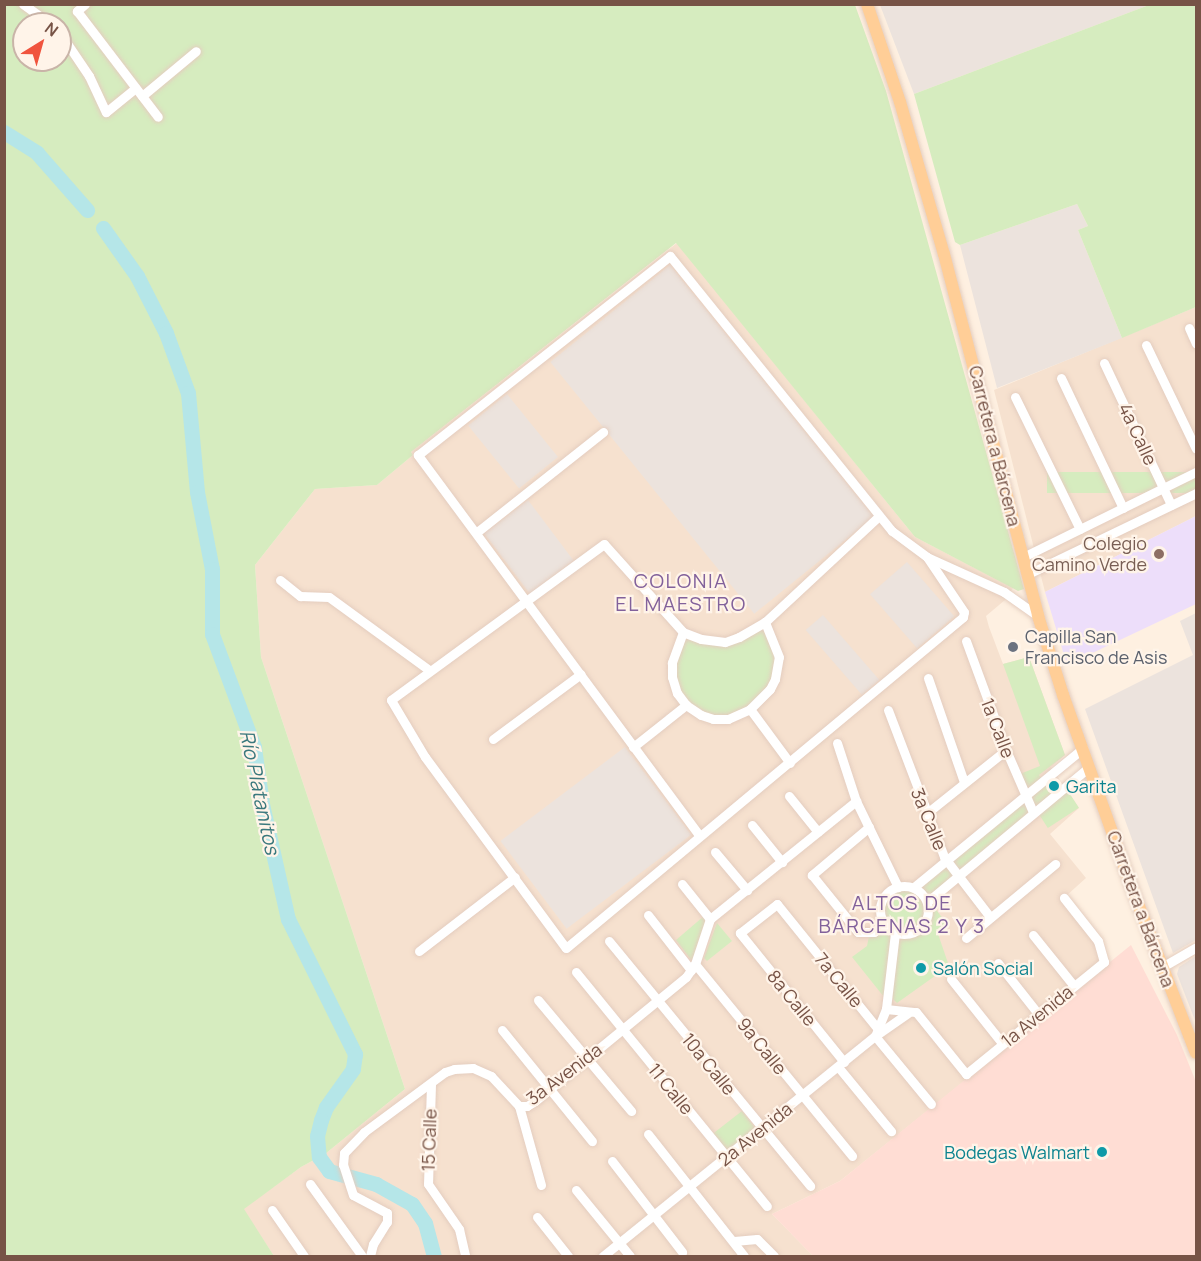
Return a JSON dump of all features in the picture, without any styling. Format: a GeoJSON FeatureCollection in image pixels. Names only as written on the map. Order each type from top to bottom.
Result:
{"type":"FeatureCollection","features":[{"type":"Feature","properties":{"kind":"main road","name":"Carretera a Bárcena"},"geometry":{"type":"LineString","coordinates":[[867,4],[896,88],[944,254],[1038,615],[1089,767],[1162,967],[1197,1053]]}},
{"type":"Feature","properties":{"kind":"street"},"geometry":{"type":"LineString","coordinates":[[85,4],[76,11],[158,117]]}},
{"type":"Feature","properties":{"kind":"street"},"geometry":{"type":"LineString","coordinates":[[72,51],[89,76],[106,112],[139,92],[196,51]]}},
{"type":"Feature","properties":{"kind":"street"},"geometry":{"type":"LineString","coordinates":[[699,835],[529,601],[418,455],[670,256],[892,531],[927,557],[1004,592],[1038,615]]}},
{"type":"Feature","properties":{"kind":"street"},"geometry":{"type":"LineString","coordinates":[[1189,328],[1197,344]]}},
{"type":"Feature","properties":{"kind":"street"},"geometry":{"type":"LineString","coordinates":[[1146,345],[1197,449]]}},
{"type":"Feature","properties":{"kind":"street","name":"4a Calle"},"geometry":{"type":"LineString","coordinates":[[1104,363],[1171,505]]}},
{"type":"Feature","properties":{"kind":"street"},"geometry":{"type":"LineString","coordinates":[[1061,378],[1123,508]]}},
{"type":"Feature","properties":{"kind":"street"},"geometry":{"type":"LineString","coordinates":[[1015,397],[1080,529]]}},
{"type":"Feature","properties":{"kind":"street"},"geometry":{"type":"LineString","coordinates":[[477,532],[603,432]]}},
{"type":"Feature","properties":{"kind":"street"},"geometry":{"type":"LineString","coordinates":[[1023,557],[1197,472]]}},
{"type":"Feature","properties":{"kind":"street"},"geometry":{"type":"LineString","coordinates":[[1028,574],[1197,493]]}},
{"type":"Feature","properties":{"kind":"street"},"geometry":{"type":"LineString","coordinates":[[879,516],[765,622],[725,642],[701,639],[683,632],[604,544],[529,601],[393,697],[390,702],[425,757],[516,877],[566,948],[963,617],[964,612],[927,557]]}},
{"type":"Feature","properties":{"kind":"street"},"geometry":{"type":"LineString","coordinates":[[280,580],[300,596],[328,597],[429,670]]}},
{"type":"Feature","properties":{"kind":"street"},"geometry":{"type":"LineString","coordinates":[[683,632],[672,663],[672,677],[677,693],[686,705],[713,719],[728,719],[750,710],[770,689],[779,667],[777,647],[765,622]]}},
{"type":"Feature","properties":{"kind":"street","name":"1a Calle"},"geometry":{"type":"LineString","coordinates":[[966,641],[1006,750],[1033,812]]}},
{"type":"Feature","properties":{"kind":"street"},"geometry":{"type":"LineString","coordinates":[[493,739],[581,674]]}},
{"type":"Feature","properties":{"kind":"street"},"geometry":{"type":"LineString","coordinates":[[928,678],[964,782]]}},
{"type":"Feature","properties":{"kind":"street"},"geometry":{"type":"LineString","coordinates":[[633,747],[686,705]]}},
{"type":"Feature","properties":{"kind":"street"},"geometry":{"type":"LineString","coordinates":[[750,710],[790,762]]}},
{"type":"Feature","properties":{"kind":"street","name":"3a Calle"},"geometry":{"type":"LineString","coordinates":[[888,710],[947,862],[990,917]]}},
{"type":"Feature","properties":{"kind":"street"},"geometry":{"type":"LineString","coordinates":[[837,743],[856,801],[898,887]]}},
{"type":"Feature","properties":{"kind":"street"},"geometry":{"type":"LineString","coordinates":[[914,887],[927,902],[927,917],[918,930],[903,935],[895,933],[883,924],[879,911],[882,898],[898,887],[914,887],[1083,748]]}},
{"type":"Feature","properties":{"kind":"street"},"geometry":{"type":"LineString","coordinates":[[927,813],[1006,750]]}},
{"type":"Feature","properties":{"kind":"street"},"geometry":{"type":"LineString","coordinates":[[927,902],[1089,767]]}},
{"type":"Feature","properties":{"kind":"street"},"geometry":{"type":"LineString","coordinates":[[789,796],[818,832]]}},
{"type":"Feature","properties":{"kind":"street"},"geometry":{"type":"LineString","coordinates":[[693,967],[710,919],[856,801]]}},
{"type":"Feature","properties":{"kind":"street"},"geometry":{"type":"LineString","coordinates":[[752,825],[782,862]]}},
{"type":"Feature","properties":{"kind":"street"},"geometry":{"type":"LineString","coordinates":[[869,827],[813,874],[858,932],[874,932],[883,924]]}},
{"type":"Feature","properties":{"kind":"street"},"geometry":{"type":"LineString","coordinates":[[716,852],[747,890]]}},
{"type":"Feature","properties":{"kind":"street"},"geometry":{"type":"LineString","coordinates":[[966,938],[1055,864]]}},
{"type":"Feature","properties":{"kind":"street"},"geometry":{"type":"LineString","coordinates":[[419,951],[516,877]]}},
{"type":"Feature","properties":{"kind":"street"},"geometry":{"type":"LineString","coordinates":[[682,884],[710,919]]}},
{"type":"Feature","properties":{"kind":"street","name":"1a Avenida"},"geometry":{"type":"LineString","coordinates":[[908,1013],[916,1012],[966,1074],[1102,964],[1104,955],[1097,939],[1064,898]]}},
{"type":"Feature","properties":{"kind":"street","name":"7a Calle"},"geometry":{"type":"LineString","coordinates":[[740,933],[777,904],[931,1104]]}},
{"type":"Feature","properties":{"kind":"street","name":"9a Calle"},"geometry":{"type":"LineString","coordinates":[[648,915],[852,1156]]}},
{"type":"Feature","properties":{"kind":"street","name":"8a Calle"},"geometry":{"type":"LineString","coordinates":[[740,933],[891,1131]]}},
{"type":"Feature","properties":{"kind":"street"},"geometry":{"type":"LineString","coordinates":[[877,1032],[886,1009],[895,933]]}},
{"type":"Feature","properties":{"kind":"street"},"geometry":{"type":"LineString","coordinates":[[1033,935],[1074,986]]}},
{"type":"Feature","properties":{"kind":"street","name":"10a Calle"},"geometry":{"type":"LineString","coordinates":[[609,941],[810,1186]]}},
{"type":"Feature","properties":{"kind":"street"},"geometry":{"type":"LineString","coordinates":[[1162,967],[1197,947]]}},
{"type":"Feature","properties":{"kind":"street"},"geometry":{"type":"LineString","coordinates":[[998,963],[1039,1015]]}},
{"type":"Feature","properties":{"kind":"street","name":"3a Avenida"},"geometry":{"type":"LineString","coordinates":[[370,1257],[373,1244],[388,1220],[387,1213],[359,1200],[349,1187],[343,1159],[348,1146],[389,1112],[445,1072],[454,1069],[473,1068],[491,1076],[519,1106],[527,1106],[587,1060],[693,967]]}},
{"type":"Feature","properties":{"kind":"street","name":"11 Calle"},"geometry":{"type":"LineString","coordinates":[[576,972],[767,1206]]}},
{"type":"Feature","properties":{"kind":"street"},"geometry":{"type":"LineString","coordinates":[[951,979],[1002,1043]]}},
{"type":"Feature","properties":{"kind":"street"},"geometry":{"type":"LineString","coordinates":[[538,1000],[631,1111]]}},
{"type":"Feature","properties":{"kind":"street"},"geometry":{"type":"LineString","coordinates":[[886,1009],[908,1013]]}},
{"type":"Feature","properties":{"kind":"street","name":"2a Avenida"},"geometry":{"type":"LineString","coordinates":[[603,1257],[842,1065],[877,1032],[908,1013]]}},
{"type":"Feature","properties":{"kind":"street"},"geometry":{"type":"LineString","coordinates":[[502,1030],[592,1141]]}},
{"type":"Feature","properties":{"kind":"street","name":"15 Calle"},"geometry":{"type":"LineString","coordinates":[[431,1084],[428,1184],[459,1229],[465,1257]]}},
{"type":"Feature","properties":{"kind":"street"},"geometry":{"type":"LineString","coordinates":[[519,1106],[541,1185]]}},
{"type":"Feature","properties":{"kind":"street"},"geometry":{"type":"LineString","coordinates":[[648,1134],[734,1241],[744,1257]]}},
{"type":"Feature","properties":{"kind":"street"},"geometry":{"type":"LineString","coordinates":[[612,1161],[682,1251]]}},
{"type":"Feature","properties":{"kind":"street"},"geometry":{"type":"LineString","coordinates":[[310,1184],[362,1257]]}},
{"type":"Feature","properties":{"kind":"street"},"geometry":{"type":"LineString","coordinates":[[576,1190],[630,1257]]}},
{"type":"Feature","properties":{"kind":"street"},"geometry":{"type":"LineString","coordinates":[[272,1210],[304,1257]]}},
{"type":"Feature","properties":{"kind":"street"},"geometry":{"type":"LineString","coordinates":[[537,1217],[568,1257]]}},
{"type":"Feature","properties":{"kind":"street"},"geometry":{"type":"LineString","coordinates":[[734,1241],[757,1239],[774,1257]]}},
{"type":"Feature","properties":{"kind":"shaded area"},"geometry":{"type":"Polygon","coordinates":[[[880,5],[1149,5],[914,94],[880,5]]]}},
{"type":"Feature","properties":{"kind":"shaded area"},"geometry":{"type":"Polygon","coordinates":[[[1077,204],[1088,226],[1078,230],[1122,338],[997,388],[960,245],[1077,204]]]}},
{"type":"Feature","properties":{"kind":"shaded area"},"geometry":{"type":"Polygon","coordinates":[[[677,243],[915,537],[1013,588],[1005,600],[986,616],[1003,664],[1029,657],[1065,755],[1051,767],[1079,808],[1050,834],[1086,878],[1066,896],[1100,938],[1110,964],[840,1181],[772,1214],[813,1256],[274,1256],[243,1209],[301,1167],[325,1154],[405,1089],[261,657],[255,565],[315,489],[377,485],[413,455],[411,452],[677,243]]]}},
{"type":"Feature","properties":{"kind":"shaded area"},"geometry":{"type":"Polygon","coordinates":[[[670,265],[874,517],[754,614],[550,362],[670,265]]]}},
{"type":"Feature","properties":{"kind":"shaded area"},"geometry":{"type":"Polygon","coordinates":[[[1196,307],[1196,516],[1045,592],[994,390],[1196,307]]]}},
{"type":"Feature","properties":{"kind":"shaded area"},"geometry":{"type":"Polygon","coordinates":[[[507,394],[558,457],[519,488],[468,425],[507,394]]]}},
{"type":"Feature","properties":{"kind":"shaded area"},"geometry":{"type":"Polygon","coordinates":[[[528,500],[574,561],[530,594],[484,533],[528,500]]]}},
{"type":"Feature","properties":{"kind":"shaded area","name":"Colegio Camino Verde"},"geometry":{"type":"Polygon","coordinates":[[[1196,516],[1196,604],[1067,665],[1045,592],[1196,516]]]}},
{"type":"Feature","properties":{"kind":"shaded area"},"geometry":{"type":"Polygon","coordinates":[[[907,562],[954,616],[917,648],[870,594],[907,562]]]}},
{"type":"Feature","properties":{"kind":"shaded area"},"geometry":{"type":"Polygon","coordinates":[[[1196,613],[1196,940],[1173,953],[1085,709],[1193,655],[1180,621],[1196,613]]]}},
{"type":"Feature","properties":{"kind":"shaded area"},"geometry":{"type":"Polygon","coordinates":[[[823,615],[879,680],[862,695],[806,630],[823,615]]]}},
{"type":"Feature","properties":{"kind":"shaded area"},"geometry":{"type":"Polygon","coordinates":[[[625,747],[691,835],[567,929],[500,841],[625,747]]]}},
{"type":"Feature","properties":{"kind":"shaded area"},"geometry":{"type":"Polygon","coordinates":[[[1131,945],[1177,1035],[1196,1082],[1196,1256],[813,1256],[772,1214],[840,1181],[1131,945]]]}},
{"type":"Feature","properties":{"kind":"shaded area"},"geometry":{"type":"Polygon","coordinates":[[[1196,956],[1196,1023],[1177,974],[1179,967],[1196,956]]]}},
{"type":"Feature","properties":{"kind":"green space"},"geometry":{"type":"Polygon","coordinates":[[[5,5],[855,5],[886,91],[1024,589],[1018,591],[915,537],[676,243],[411,452],[413,455],[377,485],[315,489],[255,565],[261,657],[405,1089],[325,1154],[301,1167],[244,1209],[274,1256],[5,1256],[5,5]]]}},
{"type":"Feature","properties":{"kind":"green space"},"geometry":{"type":"Polygon","coordinates":[[[1149,5],[1196,5],[1196,307],[1122,338],[1078,230],[1088,226],[1077,204],[960,245],[955,242],[914,94],[1149,5]]]}},
{"type":"Feature","properties":{"kind":"green space"},"geometry":{"type":"Polygon","coordinates":[[[1047,472],[1196,472],[1196,493],[1047,493],[1047,472]]]}},
{"type":"Feature","properties":{"kind":"green space"},"geometry":{"type":"Polygon","coordinates":[[[765,622],[777,647],[775,679],[750,709],[713,719],[686,705],[672,677],[683,632],[719,642],[765,622]]]}},
{"type":"Feature","properties":{"kind":"green space"},"geometry":{"type":"Polygon","coordinates":[[[1029,657],[1065,755],[1039,775],[1042,779],[1028,790],[1020,774],[1040,766],[1003,664],[1029,657]]]}},
{"type":"Feature","properties":{"kind":"green space"},"geometry":{"type":"Polygon","coordinates":[[[1043,782],[1054,796],[927,902],[927,917],[918,930],[903,935],[895,933],[883,924],[879,911],[886,893],[898,887],[914,887],[1043,782]]]}},
{"type":"Feature","properties":{"kind":"green space"},"geometry":{"type":"Polygon","coordinates":[[[1068,791],[1079,808],[1048,828],[1037,811],[1068,791]]]}},
{"type":"Feature","properties":{"kind":"green space"},"geometry":{"type":"Polygon","coordinates":[[[930,902],[944,920],[945,928],[937,931],[949,966],[897,1003],[890,996],[897,936],[911,935],[919,931],[928,917],[930,902]]]}},
{"type":"Feature","properties":{"kind":"green space"},"geometry":{"type":"Polygon","coordinates":[[[704,916],[708,920],[692,961],[676,940],[704,916]]]}},
{"type":"Feature","properties":{"kind":"green space"},"geometry":{"type":"Polygon","coordinates":[[[717,923],[732,941],[707,961],[704,958],[717,923]]]}},
{"type":"Feature","properties":{"kind":"green space"},"geometry":{"type":"Polygon","coordinates":[[[883,926],[893,934],[884,997],[852,957],[867,946],[869,936],[883,926]]]}},
{"type":"Feature","properties":{"kind":"green space"},"geometry":{"type":"Polygon","coordinates":[[[742,1111],[756,1129],[727,1152],[713,1134],[742,1111]]]}},
{"type":"Feature","properties":{"kind":"waterway","name":"Río Platanitos"},"geometry":{"type":"LineString","coordinates":[[4,132],[37,153],[87,210]]}},
{"type":"Feature","properties":{"kind":"waterway","name":"Río Platanitos"},"geometry":{"type":"LineString","coordinates":[[103,228],[137,276],[166,333],[188,393],[197,492],[212,569],[212,634],[254,747],[262,804],[288,919],[355,1054],[353,1069],[326,1107],[321,1120],[317,1136],[319,1157],[329,1171],[376,1184],[412,1204],[425,1223],[434,1256]]}},
{"type":"Feature","properties":{"kind":"place","name":"Colegio Camino Verde"},"geometry":{"type":"Point","coordinates":[1159,554]}},
{"type":"Feature","properties":{"kind":"place","name":"Capilla San Francisco de Asis"},"geometry":{"type":"Point","coordinates":[1013,647]}},
{"type":"Feature","properties":{"kind":"place","name":"Garita"},"geometry":{"type":"Point","coordinates":[1054,786]}},
{"type":"Feature","properties":{"kind":"place","name":"Salón Social"},"geometry":{"type":"Point","coordinates":[921,968]}},
{"type":"Feature","properties":{"kind":"place","name":"Bodegas Walmart"},"geometry":{"type":"Point","coordinates":[1102,1152]}},
{"type":"Feature","properties":{"kind":"district","name":"COLONIA EL MAESTRO"},"geometry":{"type":"Point","coordinates":[681,592]}},
{"type":"Feature","properties":{"kind":"district","name":"ALTOS DE BÁRCENAS 2 Y 3"},"geometry":{"type":"Point","coordinates":[902,914]}}]}
